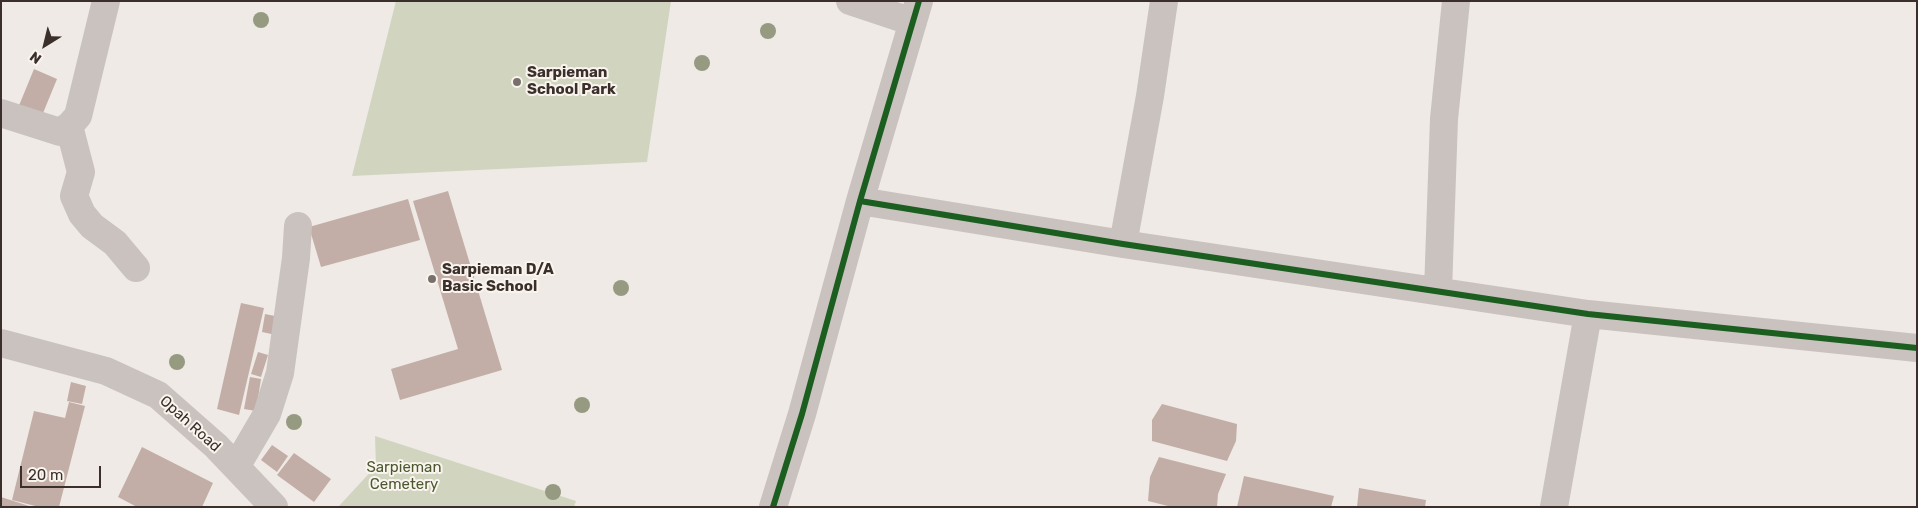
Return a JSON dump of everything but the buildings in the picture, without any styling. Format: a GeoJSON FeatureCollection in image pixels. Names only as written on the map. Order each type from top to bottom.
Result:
{"type":"FeatureCollection","features":[{"type":"Feature","properties":{"kind":"street"},"geometry":{"type":"LineString","coordinates":[[1,113],[60,132],[70,126],[78,116],[106,1]]}},
{"type":"Feature","properties":{"kind":"street"},"geometry":{"type":"LineString","coordinates":[[773,507],[802,414],[860,201],[916,12],[850,1]]}},
{"type":"Feature","properties":{"kind":"street"},"geometry":{"type":"LineString","coordinates":[[1124,244],[1150,96],[1164,1]]}},
{"type":"Feature","properties":{"kind":"street"},"geometry":{"type":"LineString","coordinates":[[1438,291],[1444,119],[1456,1]]}},
{"type":"Feature","properties":{"kind":"street"},"geometry":{"type":"LineString","coordinates":[[70,126],[81,172],[74,196],[82,214],[92,226],[115,243],[136,268]]}},
{"type":"Feature","properties":{"kind":"street"},"geometry":{"type":"LineString","coordinates":[[860,201],[1124,244],[1588,314],[1917,348]]}},
{"type":"Feature","properties":{"kind":"street"},"geometry":{"type":"LineString","coordinates":[[236,468],[267,414],[280,373],[296,258],[298,226]]}},
{"type":"Feature","properties":{"kind":"street"},"geometry":{"type":"LineString","coordinates":[[1554,507],[1588,314]]}},
{"type":"Feature","properties":{"kind":"street","name":"Opah Road"},"geometry":{"type":"LineString","coordinates":[[1,343],[106,371],[158,395],[216,446],[274,507]]}},
{"type":"Feature","properties":{"kind":"green space","name":"Sarpieman School Park"},"geometry":{"type":"Polygon","coordinates":[[[396,1],[671,1],[647,162],[352,176],[396,1]]]}},
{"type":"Feature","properties":{"kind":"green space","name":"Sarpieman Cemetery"},"geometry":{"type":"Polygon","coordinates":[[[375,436],[576,501],[574,507],[338,507],[376,466],[375,436]]]}},
{"type":"Feature","properties":{"kind":"cycle path"},"geometry":{"type":"LineString","coordinates":[[773,507],[802,414],[860,201],[919,1]]}},
{"type":"Feature","properties":{"kind":"cycle path"},"geometry":{"type":"LineString","coordinates":[[860,201],[1123,244],[1588,314],[1917,348]]}},
{"type":"Feature","properties":{"kind":"place","name":"Sarpieman School Park"},"geometry":{"type":"Point","coordinates":[517,82]}},
{"type":"Feature","properties":{"kind":"place","name":"Sarpieman D/A Basic School"},"geometry":{"type":"Point","coordinates":[432,279]}}]}
